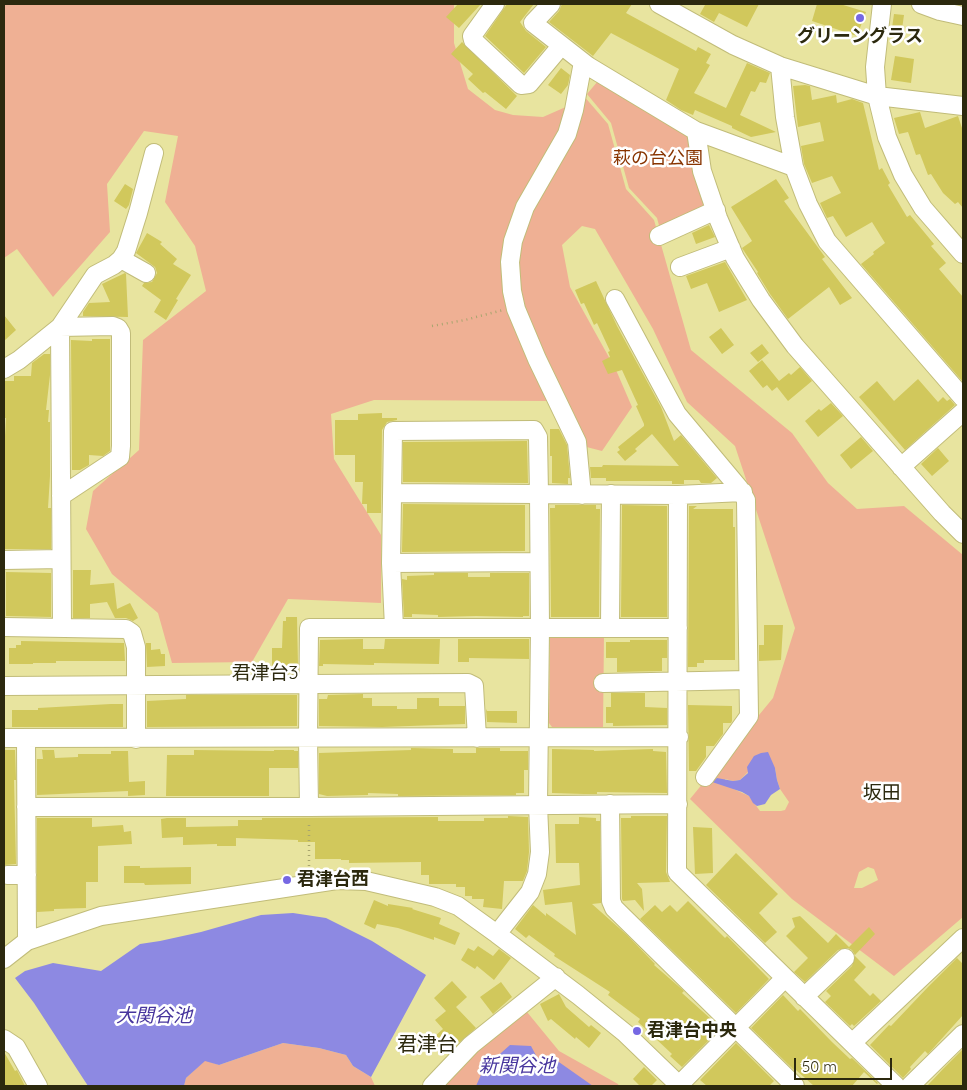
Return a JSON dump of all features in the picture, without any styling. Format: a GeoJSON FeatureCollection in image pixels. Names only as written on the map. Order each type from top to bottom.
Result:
{"type":"FeatureCollection","features":[{"type":"Feature","properties":{"kind":"street"},"geometry":{"type":"LineString","coordinates":[[495,4],[472,36],[473,40],[521,85],[529,84],[561,46]]}},
{"type":"Feature","properties":{"kind":"street"},"geometry":{"type":"LineString","coordinates":[[551,4],[533,23],[583,62],[696,131],[794,167]]}},
{"type":"Feature","properties":{"kind":"street"},"geometry":{"type":"LineString","coordinates":[[659,4],[733,45],[780,66],[877,96],[963,106]]}},
{"type":"Feature","properties":{"kind":"street"},"geometry":{"type":"LineString","coordinates":[[882,4],[875,67],[877,96],[887,137],[903,175],[923,208],[963,254]]}},
{"type":"Feature","properties":{"kind":"street"},"geometry":{"type":"LineString","coordinates":[[921,4],[940,11],[963,16]]}},
{"type":"Feature","properties":{"kind":"street"},"geometry":{"type":"LineString","coordinates":[[582,495],[577,442],[516,309],[512,291],[510,262],[513,242],[524,207],[567,134],[574,110],[583,62]]}},
{"type":"Feature","properties":{"kind":"street"},"geometry":{"type":"LineString","coordinates":[[780,66],[785,117],[794,167],[808,204],[827,241],[963,398]]}},
{"type":"Feature","properties":{"kind":"street"},"geometry":{"type":"LineString","coordinates":[[696,131],[702,171],[716,210],[735,258],[761,300],[795,346],[942,513],[963,534]]}},
{"type":"Feature","properties":{"kind":"street"},"geometry":{"type":"LineString","coordinates":[[4,369],[19,360],[60,327],[95,275],[114,266],[121,259],[126,251],[135,222],[154,152]]}},
{"type":"Feature","properties":{"kind":"street"},"geometry":{"type":"LineString","coordinates":[[659,236],[716,210]]}},
{"type":"Feature","properties":{"kind":"street"},"geometry":{"type":"LineString","coordinates":[[680,267],[731,248]]}},
{"type":"Feature","properties":{"kind":"street"},"geometry":{"type":"LineString","coordinates":[[121,259],[146,274]]}},
{"type":"Feature","properties":{"kind":"street"},"geometry":{"type":"LineString","coordinates":[[615,299],[677,414],[742,492],[746,500],[749,716],[705,777]]}},
{"type":"Feature","properties":{"kind":"street"},"geometry":{"type":"LineString","coordinates":[[60,327],[113,326],[118,328],[121,333],[120,457],[62,496]]}},
{"type":"Feature","properties":{"kind":"street"},"geometry":{"type":"LineString","coordinates":[[60,327],[62,627]]}},
{"type":"Feature","properties":{"kind":"street"},"geometry":{"type":"LineString","coordinates":[[901,467],[963,412]]}},
{"type":"Feature","properties":{"kind":"street"},"geometry":{"type":"LineString","coordinates":[[394,628],[391,563],[393,431],[534,430],[538,437],[539,494],[538,805],[540,852],[530,892],[497,934]]}},
{"type":"Feature","properties":{"kind":"street"},"geometry":{"type":"LineString","coordinates":[[393,493],[678,495],[742,492]]}},
{"type":"Feature","properties":{"kind":"street"},"geometry":{"type":"LineString","coordinates":[[610,628],[611,494]]}},
{"type":"Feature","properties":{"kind":"street"},"geometry":{"type":"LineString","coordinates":[[678,495],[679,737],[677,872],[852,1043],[892,1085]]}},
{"type":"Feature","properties":{"kind":"street"},"geometry":{"type":"LineString","coordinates":[[4,560],[61,559]]}},
{"type":"Feature","properties":{"kind":"street"},"geometry":{"type":"LineString","coordinates":[[391,563],[539,562]]}},
{"type":"Feature","properties":{"kind":"street"},"geometry":{"type":"LineString","coordinates":[[4,627],[126,629],[132,633],[136,647],[136,738]]}},
{"type":"Feature","properties":{"kind":"street"},"geometry":{"type":"LineString","coordinates":[[309,807],[309,628],[678,628]]}},
{"type":"Feature","properties":{"kind":"street"},"geometry":{"type":"LineString","coordinates":[[604,683],[748,680]]}},
{"type":"Feature","properties":{"kind":"street"},"geometry":{"type":"LineString","coordinates":[[5,686],[471,684],[474,686],[476,738]]}},
{"type":"Feature","properties":{"kind":"street"},"geometry":{"type":"LineString","coordinates":[[6,738],[679,737]]}},
{"type":"Feature","properties":{"kind":"street"},"geometry":{"type":"LineString","coordinates":[[26,738],[27,941]]}},
{"type":"Feature","properties":{"kind":"street"},"geometry":{"type":"LineString","coordinates":[[610,804],[611,900],[614,908],[795,1086]]}},
{"type":"Feature","properties":{"kind":"street"},"geometry":{"type":"LineString","coordinates":[[26,807],[678,804]]}},
{"type":"Feature","properties":{"kind":"street"},"geometry":{"type":"LineString","coordinates":[[7,875],[26,875]]}},
{"type":"Feature","properties":{"kind":"street"},"geometry":{"type":"LineString","coordinates":[[4,959],[27,941],[100,916],[337,880],[366,881],[435,897],[458,906],[556,977],[625,1033],[679,1086],[784,978]]}},
{"type":"Feature","properties":{"kind":"street"},"geometry":{"type":"LineString","coordinates":[[852,1043],[963,938]]}},
{"type":"Feature","properties":{"kind":"street"},"geometry":{"type":"LineString","coordinates":[[804,997],[845,958]]}},
{"type":"Feature","properties":{"kind":"street"},"geometry":{"type":"LineString","coordinates":[[432,1086],[470,1045],[556,977]]}},
{"type":"Feature","properties":{"kind":"street"},"geometry":{"type":"LineString","coordinates":[[910,1086],[963,1034]]}},
{"type":"Feature","properties":{"kind":"street"},"geometry":{"type":"LineString","coordinates":[[4,1039],[16,1047],[38,1086]]}},
{"type":"Feature","properties":{"kind":"path"},"geometry":{"type":"LineString","coordinates":[[432,326],[465,320],[510,308],[516,309]]}},
{"type":"Feature","properties":{"kind":"path"},"geometry":{"type":"LineString","coordinates":[[309,831],[309,877]]}},
{"type":"Feature","properties":{"kind":"green space"},"geometry":{"type":"Polygon","coordinates":[[[4,4],[454,4],[454,43],[468,89],[495,110],[513,115],[543,117],[568,106],[583,95],[608,124],[626,189],[654,220],[691,350],[792,433],[828,483],[857,509],[904,506],[963,555],[963,917],[894,976],[792,899],[690,799],[773,698],[795,628],[735,446],[687,402],[653,329],[595,229],[582,226],[562,245],[570,287],[616,370],[632,407],[602,451],[575,444],[549,401],[374,400],[331,414],[334,459],[381,535],[381,603],[288,599],[252,662],[172,663],[158,613],[112,574],[86,529],[93,491],[139,450],[143,340],[206,291],[195,246],[165,202],[178,136],[144,131],[107,184],[110,232],[53,297],[17,249],[4,258],[4,4]],[[775,768],[748,772],[740,780],[725,779],[725,785],[749,796],[760,811],[785,810],[789,802],[780,789],[775,768]],[[868,867],[859,872],[854,888],[862,888],[878,880],[874,869],[868,867]]]}},
{"type":"Feature","properties":{"kind":"green space","name":"萩の台公園"},"geometry":{"type":"Polygon","coordinates":[[[598,81],[688,132],[707,209],[660,229],[657,218],[629,188],[611,123],[587,94],[598,81]]]}},
{"type":"Feature","properties":{"kind":"green space"},"geometry":{"type":"Polygon","coordinates":[[[552,635],[604,635],[603,727],[552,727],[549,723],[550,638],[552,635]]]}},
{"type":"Feature","properties":{"kind":"green space"},"geometry":{"type":"Polygon","coordinates":[[[5,636],[5,732],[4,732],[5,636]]]}},
{"type":"Feature","properties":{"kind":"green space"},"geometry":{"type":"Polygon","coordinates":[[[527,1012],[559,1051],[619,1086],[439,1086],[496,1031],[527,1012]]]}},
{"type":"Feature","properties":{"kind":"green space"},"geometry":{"type":"Polygon","coordinates":[[[283,1043],[319,1048],[346,1055],[353,1066],[371,1077],[375,1086],[184,1086],[186,1078],[205,1060],[219,1065],[283,1043]]]}},
{"type":"Feature","properties":{"kind":"water"},"geometry":{"type":"Polygon","coordinates":[[[768,752],[775,768],[780,789],[771,795],[765,804],[757,806],[749,796],[742,792],[712,782],[717,778],[733,781],[740,780],[748,773],[747,767],[754,756],[768,752]]]}},
{"type":"Feature","properties":{"kind":"water","name":"大関谷池"},"geometry":{"type":"Polygon","coordinates":[[[293,913],[326,918],[372,941],[426,975],[371,1077],[353,1066],[346,1055],[319,1048],[283,1043],[219,1065],[205,1061],[186,1078],[184,1086],[88,1086],[34,1003],[15,978],[25,971],[53,963],[101,971],[140,944],[201,932],[261,915],[293,913]]]}},
{"type":"Feature","properties":{"kind":"water","name":"新関谷池"},"geometry":{"type":"Polygon","coordinates":[[[510,1045],[531,1046],[540,1063],[556,1060],[593,1086],[476,1086],[484,1068],[510,1045]]]}},
{"type":"Feature","properties":{"kind":"building"},"geometry":{"type":"Polygon","coordinates":[[[458,4],[481,4],[459,28],[446,17],[458,4]]]}},
{"type":"Feature","properties":{"kind":"building"},"geometry":{"type":"Polygon","coordinates":[[[507,4],[534,4],[520,22],[526,31],[546,47],[524,73],[485,36],[507,4]]]}},
{"type":"Feature","properties":{"kind":"building"},"geometry":{"type":"Polygon","coordinates":[[[562,4],[632,4],[626,13],[696,51],[698,47],[711,54],[706,63],[710,65],[694,93],[726,108],[747,63],[770,73],[766,83],[760,82],[755,92],[751,91],[740,115],[776,132],[751,137],[732,128],[732,126],[695,110],[693,115],[681,110],[666,100],[679,69],[611,33],[593,56],[549,22],[559,11],[562,4]]]}},
{"type":"Feature","properties":{"kind":"building"},"geometry":{"type":"Polygon","coordinates":[[[702,4],[759,4],[747,27],[719,13],[714,22],[700,14],[705,5],[702,4]]]}},
{"type":"Feature","properties":{"kind":"building"},"geometry":{"type":"Polygon","coordinates":[[[817,4],[840,4],[866,12],[857,36],[812,21],[817,4]]]}},
{"type":"Feature","properties":{"kind":"building"},"geometry":{"type":"Polygon","coordinates":[[[894,14],[904,15],[902,29],[892,28],[894,14]]]}},
{"type":"Feature","properties":{"kind":"building"},"geometry":{"type":"Polygon","coordinates":[[[462,42],[517,96],[506,109],[485,92],[483,93],[468,79],[473,74],[451,54],[462,42]]]}},
{"type":"Feature","properties":{"kind":"building"},"geometry":{"type":"Polygon","coordinates":[[[895,56],[914,59],[911,83],[891,80],[895,56]]]}},
{"type":"Feature","properties":{"kind":"building"},"geometry":{"type":"Polygon","coordinates":[[[561,68],[570,75],[568,85],[561,94],[548,85],[561,68]]]}},
{"type":"Feature","properties":{"kind":"building"},"geometry":{"type":"Polygon","coordinates":[[[793,86],[810,86],[812,100],[836,95],[837,103],[852,99],[863,103],[879,170],[882,168],[890,183],[888,185],[907,217],[910,215],[934,244],[931,246],[946,263],[939,269],[963,297],[963,382],[861,264],[885,243],[872,222],[846,237],[833,216],[827,218],[820,203],[841,193],[832,176],[812,183],[804,164],[801,146],[824,141],[820,122],[798,127],[793,86]]]}},
{"type":"Feature","properties":{"kind":"building"},"geometry":{"type":"Polygon","coordinates":[[[920,112],[925,128],[958,116],[963,131],[963,208],[958,202],[955,204],[943,193],[931,174],[928,175],[920,154],[916,155],[908,132],[899,134],[894,118],[920,112]]]}},
{"type":"Feature","properties":{"kind":"building"},"geometry":{"type":"Polygon","coordinates":[[[776,179],[789,198],[784,201],[825,257],[822,259],[852,298],[840,305],[829,287],[788,319],[770,294],[742,248],[752,241],[731,207],[776,179]]]}},
{"type":"Feature","properties":{"kind":"building"},"geometry":{"type":"Polygon","coordinates":[[[125,184],[133,189],[129,205],[126,209],[114,201],[125,184]]]}},
{"type":"Feature","properties":{"kind":"building"},"geometry":{"type":"Polygon","coordinates":[[[709,225],[715,237],[696,244],[692,233],[709,225]]]}},
{"type":"Feature","properties":{"kind":"building"},"geometry":{"type":"Polygon","coordinates":[[[147,233],[162,242],[160,244],[177,259],[173,264],[191,275],[166,320],[154,312],[161,300],[142,286],[144,283],[152,282],[157,273],[155,267],[136,253],[147,233]]]}},
{"type":"Feature","properties":{"kind":"building"},"geometry":{"type":"Polygon","coordinates":[[[725,262],[747,300],[719,312],[707,283],[691,289],[686,276],[725,262]]]}},
{"type":"Feature","properties":{"kind":"building"},"geometry":{"type":"Polygon","coordinates":[[[125,273],[128,317],[83,316],[83,312],[89,303],[110,302],[102,284],[125,273]]]}},
{"type":"Feature","properties":{"kind":"building"},"geometry":{"type":"Polygon","coordinates":[[[596,281],[617,326],[661,407],[674,441],[681,435],[717,478],[711,483],[701,483],[699,480],[684,480],[684,484],[672,484],[672,481],[606,481],[606,478],[591,478],[590,467],[602,467],[603,465],[679,466],[652,434],[625,461],[617,452],[620,450],[618,447],[644,424],[636,406],[638,405],[622,370],[608,374],[602,361],[610,357],[608,352],[610,351],[597,323],[594,325],[584,303],[581,304],[575,290],[596,281]]]}},
{"type":"Feature","properties":{"kind":"building"},"geometry":{"type":"Polygon","coordinates":[[[4,315],[16,330],[4,341],[4,315]]]}},
{"type":"Feature","properties":{"kind":"building"},"geometry":{"type":"Polygon","coordinates":[[[721,328],[734,345],[722,354],[709,337],[721,328]]]}},
{"type":"Feature","properties":{"kind":"building"},"geometry":{"type":"Polygon","coordinates":[[[92,339],[110,339],[110,451],[103,456],[89,455],[89,465],[80,470],[72,470],[71,340],[92,341],[92,339]]]}},
{"type":"Feature","properties":{"kind":"building"},"geometry":{"type":"Polygon","coordinates":[[[762,344],[769,353],[758,362],[750,353],[762,344]]]}},
{"type":"Feature","properties":{"kind":"building"},"geometry":{"type":"Polygon","coordinates":[[[44,354],[50,354],[46,410],[49,410],[48,422],[50,422],[48,508],[51,508],[51,549],[4,549],[6,418],[4,418],[4,381],[14,381],[14,376],[31,376],[32,363],[44,354]]]}},
{"type":"Feature","properties":{"kind":"building"},"geometry":{"type":"Polygon","coordinates":[[[762,360],[779,381],[789,373],[791,375],[800,367],[812,381],[788,401],[777,387],[772,391],[767,385],[763,388],[749,371],[762,360]]]}},
{"type":"Feature","properties":{"kind":"building"},"geometry":{"type":"Polygon","coordinates":[[[918,379],[938,402],[943,397],[947,401],[950,399],[955,405],[905,450],[859,397],[877,381],[894,401],[918,379]]]}},
{"type":"Feature","properties":{"kind":"building"},"geometry":{"type":"Polygon","coordinates":[[[831,403],[843,416],[818,437],[805,421],[819,409],[821,411],[831,403]]]}},
{"type":"Feature","properties":{"kind":"building"},"geometry":{"type":"Polygon","coordinates":[[[382,413],[382,418],[397,418],[397,420],[387,422],[382,430],[381,513],[367,513],[367,504],[362,504],[363,482],[355,482],[355,455],[335,455],[335,420],[358,420],[358,414],[382,413]]]}},
{"type":"Feature","properties":{"kind":"building"},"geometry":{"type":"Polygon","coordinates":[[[550,429],[559,429],[567,445],[570,478],[568,478],[568,484],[552,483],[550,429]]]}},
{"type":"Feature","properties":{"kind":"building"},"geometry":{"type":"Polygon","coordinates":[[[861,437],[873,451],[851,469],[840,455],[861,437]]]}},
{"type":"Feature","properties":{"kind":"building"},"geometry":{"type":"Polygon","coordinates":[[[527,441],[528,483],[403,482],[403,442],[527,441]]]}},
{"type":"Feature","properties":{"kind":"building"},"geometry":{"type":"Polygon","coordinates":[[[938,448],[949,461],[932,476],[921,464],[938,448]]]}},
{"type":"Feature","properties":{"kind":"building"},"geometry":{"type":"Polygon","coordinates":[[[403,504],[525,505],[525,551],[402,552],[403,504]]]}},
{"type":"Feature","properties":{"kind":"building"},"geometry":{"type":"Polygon","coordinates":[[[555,505],[596,505],[596,509],[600,509],[599,617],[551,617],[550,508],[555,508],[555,505]]]}},
{"type":"Feature","properties":{"kind":"building"},"geometry":{"type":"Polygon","coordinates":[[[622,505],[667,506],[667,617],[621,617],[622,505]]]}},
{"type":"Feature","properties":{"kind":"building"},"geometry":{"type":"Polygon","coordinates":[[[689,506],[697,506],[693,509],[733,509],[733,527],[735,527],[735,660],[704,660],[704,663],[697,663],[697,667],[688,667],[689,506]]]}},
{"type":"Feature","properties":{"kind":"building"},"geometry":{"type":"Polygon","coordinates":[[[73,570],[91,570],[90,585],[114,583],[117,609],[130,603],[138,618],[133,621],[126,618],[115,618],[107,602],[90,604],[90,618],[73,618],[73,570]]]}},
{"type":"Feature","properties":{"kind":"building"},"geometry":{"type":"Polygon","coordinates":[[[6,572],[51,573],[51,617],[6,616],[6,572]]]}},
{"type":"Feature","properties":{"kind":"building"},"geometry":{"type":"Polygon","coordinates":[[[434,573],[468,573],[468,577],[490,577],[490,573],[529,573],[529,616],[438,617],[438,615],[412,614],[412,617],[404,617],[402,579],[407,580],[407,576],[434,575],[434,573]]]}},
{"type":"Feature","properties":{"kind":"building"},"geometry":{"type":"Polygon","coordinates":[[[286,617],[297,617],[298,666],[272,666],[272,648],[282,648],[283,621],[286,621],[286,617]]]}},
{"type":"Feature","properties":{"kind":"building"},"geometry":{"type":"Polygon","coordinates":[[[764,625],[783,625],[781,660],[759,661],[759,645],[764,645],[764,625]]]}},
{"type":"Feature","properties":{"kind":"building"},"geometry":{"type":"Polygon","coordinates":[[[363,639],[363,649],[384,649],[385,639],[440,639],[439,664],[374,663],[374,665],[323,664],[323,666],[319,666],[320,640],[363,639]]]}},
{"type":"Feature","properties":{"kind":"building"},"geometry":{"type":"Polygon","coordinates":[[[458,639],[529,639],[529,659],[469,658],[469,662],[458,662],[458,639]]]}},
{"type":"Feature","properties":{"kind":"building"},"geometry":{"type":"Polygon","coordinates":[[[630,640],[667,640],[667,658],[662,658],[662,671],[617,672],[617,658],[606,658],[606,642],[630,642],[630,640]]]}},
{"type":"Feature","properties":{"kind":"building"},"geometry":{"type":"Polygon","coordinates":[[[21,641],[124,643],[125,661],[56,661],[56,663],[9,664],[9,648],[16,648],[16,645],[21,645],[21,641]]]}},
{"type":"Feature","properties":{"kind":"building"},"geometry":{"type":"Polygon","coordinates":[[[146,643],[151,643],[151,650],[160,649],[161,654],[165,654],[165,666],[147,667],[146,643]]]}},
{"type":"Feature","properties":{"kind":"building"},"geometry":{"type":"Polygon","coordinates":[[[611,693],[645,693],[645,707],[667,708],[667,725],[613,726],[613,723],[606,723],[606,707],[611,707],[611,693]]]}},
{"type":"Feature","properties":{"kind":"building"},"geometry":{"type":"Polygon","coordinates":[[[363,694],[363,698],[372,698],[372,706],[397,706],[397,709],[417,709],[417,698],[439,698],[439,706],[465,706],[465,724],[382,727],[319,726],[319,699],[327,699],[328,695],[363,694]]]}},
{"type":"Feature","properties":{"kind":"building"},"geometry":{"type":"Polygon","coordinates":[[[186,695],[297,695],[297,726],[147,727],[147,701],[186,699],[186,695]]]}},
{"type":"Feature","properties":{"kind":"building"},"geometry":{"type":"Polygon","coordinates":[[[123,704],[123,727],[12,727],[12,710],[38,710],[38,708],[123,704]]]}},
{"type":"Feature","properties":{"kind":"building"},"geometry":{"type":"Polygon","coordinates":[[[688,705],[732,706],[731,723],[723,723],[723,734],[714,746],[706,746],[706,757],[696,771],[689,771],[688,705]]]}},
{"type":"Feature","properties":{"kind":"building"},"geometry":{"type":"Polygon","coordinates":[[[486,709],[487,711],[517,711],[517,723],[487,722],[486,709]]]}},
{"type":"Feature","properties":{"kind":"building"},"geometry":{"type":"Polygon","coordinates":[[[411,748],[453,749],[453,753],[476,753],[476,748],[500,748],[500,751],[528,751],[528,770],[524,770],[524,793],[516,793],[516,795],[398,796],[398,794],[368,793],[368,795],[327,796],[319,794],[319,753],[411,750],[411,748]]]}},
{"type":"Feature","properties":{"kind":"building"},"geometry":{"type":"Polygon","coordinates":[[[552,749],[594,751],[653,749],[653,751],[666,752],[667,793],[552,793],[552,749]]]}},
{"type":"Feature","properties":{"kind":"building"},"geometry":{"type":"Polygon","coordinates":[[[4,750],[15,750],[16,864],[4,865],[4,750]]]}},
{"type":"Feature","properties":{"kind":"building"},"geometry":{"type":"Polygon","coordinates":[[[42,750],[54,750],[55,758],[78,757],[78,754],[111,754],[111,751],[128,751],[129,782],[145,781],[145,795],[128,796],[128,791],[37,795],[37,759],[43,759],[42,750]]]}},
{"type":"Feature","properties":{"kind":"building"},"geometry":{"type":"Polygon","coordinates":[[[194,750],[294,750],[298,751],[298,768],[269,768],[269,796],[166,796],[167,755],[194,755],[194,750]]]}},
{"type":"Feature","properties":{"kind":"building"},"geometry":{"type":"Polygon","coordinates":[[[508,816],[528,817],[529,852],[527,871],[523,881],[504,881],[502,909],[483,907],[484,899],[472,899],[472,896],[465,896],[465,887],[456,887],[456,884],[429,884],[429,875],[421,875],[421,862],[349,863],[349,860],[341,859],[315,859],[315,842],[298,842],[298,840],[236,838],[236,846],[217,846],[217,844],[183,845],[183,837],[162,838],[161,819],[186,818],[186,827],[238,826],[238,820],[262,820],[262,818],[438,817],[438,821],[484,821],[484,818],[508,818],[508,816]]]}},
{"type":"Feature","properties":{"kind":"building"},"geometry":{"type":"Polygon","coordinates":[[[631,816],[667,816],[666,872],[670,882],[637,883],[642,889],[644,911],[635,900],[623,901],[622,899],[621,818],[631,818],[631,816]]]}},
{"type":"Feature","properties":{"kind":"building"},"geometry":{"type":"Polygon","coordinates":[[[579,817],[596,818],[596,821],[600,821],[601,903],[592,904],[627,935],[654,965],[684,991],[682,993],[721,1028],[682,1067],[670,1056],[672,1054],[638,1022],[640,1019],[608,995],[610,992],[554,956],[555,954],[529,935],[526,938],[515,929],[533,905],[546,916],[546,913],[576,935],[572,902],[545,905],[543,890],[580,885],[579,863],[556,863],[555,824],[579,824],[579,817]]]}},
{"type":"Feature","properties":{"kind":"building"},"geometry":{"type":"Polygon","coordinates":[[[37,818],[92,818],[92,827],[123,825],[124,832],[131,831],[132,844],[98,846],[98,882],[86,882],[86,908],[54,909],[54,911],[37,912],[37,818]]]}},
{"type":"Feature","properties":{"kind":"building"},"geometry":{"type":"Polygon","coordinates":[[[693,827],[712,828],[713,873],[695,874],[693,827]]]}},
{"type":"Feature","properties":{"kind":"building"},"geometry":{"type":"Polygon","coordinates":[[[736,853],[778,894],[759,913],[777,932],[765,943],[706,885],[736,853]]]}},
{"type":"Feature","properties":{"kind":"building"},"geometry":{"type":"Polygon","coordinates":[[[124,866],[140,866],[140,868],[191,867],[191,884],[145,885],[144,883],[124,883],[124,866]]]}},
{"type":"Feature","properties":{"kind":"building"},"geometry":{"type":"Polygon","coordinates":[[[374,900],[388,906],[388,904],[413,908],[441,918],[439,924],[460,933],[455,945],[434,937],[434,940],[398,928],[377,924],[375,929],[364,924],[374,900]]]}},
{"type":"Feature","properties":{"kind":"building"},"geometry":{"type":"Polygon","coordinates":[[[688,901],[725,938],[727,936],[769,979],[736,1013],[640,919],[655,905],[662,912],[670,905],[677,912],[688,901]]]}},
{"type":"Feature","properties":{"kind":"building"},"geometry":{"type":"Polygon","coordinates":[[[800,916],[828,943],[836,934],[849,947],[869,927],[875,934],[855,955],[848,948],[838,950],[805,982],[794,972],[808,958],[786,936],[795,927],[792,918],[800,916]]]}},
{"type":"Feature","properties":{"kind":"building"},"geometry":{"type":"Polygon","coordinates":[[[478,946],[493,956],[499,949],[511,958],[494,980],[477,966],[475,969],[461,960],[468,948],[474,951],[478,946]]]}},
{"type":"Feature","properties":{"kind":"building"},"geometry":{"type":"Polygon","coordinates":[[[855,956],[866,967],[854,980],[870,996],[873,993],[881,1001],[854,1026],[852,1024],[850,1026],[825,1002],[831,996],[826,991],[852,966],[855,956]]]}},
{"type":"Feature","properties":{"kind":"building"},"geometry":{"type":"Polygon","coordinates":[[[957,958],[963,964],[963,1015],[928,1054],[925,1051],[910,1067],[911,1069],[903,1078],[870,1045],[957,958]]]}},
{"type":"Feature","properties":{"kind":"building"},"geometry":{"type":"Polygon","coordinates":[[[452,981],[467,997],[456,1007],[476,1028],[453,1048],[446,1040],[442,1044],[435,1036],[443,1029],[435,1020],[446,1011],[434,998],[452,981]]]}},
{"type":"Feature","properties":{"kind":"building"},"geometry":{"type":"Polygon","coordinates":[[[501,982],[512,997],[493,1014],[480,997],[501,982]]]}},
{"type":"Feature","properties":{"kind":"building"},"geometry":{"type":"Polygon","coordinates":[[[559,994],[566,1007],[589,1027],[591,1025],[601,1033],[589,1048],[551,1019],[548,1021],[540,1004],[559,994]]]}},
{"type":"Feature","properties":{"kind":"building"},"geometry":{"type":"Polygon","coordinates":[[[783,995],[798,1011],[800,1009],[832,1042],[878,1083],[864,1072],[852,1086],[814,1086],[795,1071],[751,1028],[783,995]]]}},
{"type":"Feature","properties":{"kind":"building"},"geometry":{"type":"Polygon","coordinates":[[[736,1043],[774,1081],[769,1086],[707,1086],[700,1080],[736,1043]]]}},
{"type":"Feature","properties":{"kind":"building"},"geometry":{"type":"Polygon","coordinates":[[[963,1049],[963,1086],[927,1086],[943,1069],[963,1049]]]}},
{"type":"Feature","properties":{"kind":"building"},"geometry":{"type":"Polygon","coordinates":[[[4,1052],[15,1071],[17,1070],[25,1086],[4,1086],[4,1052]]]}},
{"type":"Feature","properties":{"kind":"building"},"geometry":{"type":"Polygon","coordinates":[[[644,1067],[657,1080],[651,1086],[640,1086],[633,1079],[644,1067]]]}},
{"type":"Feature","properties":{"kind":"place","name":"グリーングラス"},"geometry":{"type":"Point","coordinates":[860,18]}},
{"type":"Feature","properties":{"kind":"place","name":"君津台西"},"geometry":{"type":"Point","coordinates":[287,880]}},
{"type":"Feature","properties":{"kind":"place","name":"君津台中央"},"geometry":{"type":"Point","coordinates":[637,1031]}},
{"type":"Feature","properties":{"kind":"district","name":"君津台3"},"geometry":{"type":"Point","coordinates":[265,673]}},
{"type":"Feature","properties":{"kind":"district","name":"坂田"},"geometry":{"type":"Point","coordinates":[882,793]}},
{"type":"Feature","properties":{"kind":"district","name":"君津台"},"geometry":{"type":"Point","coordinates":[427,1045]}}]}
